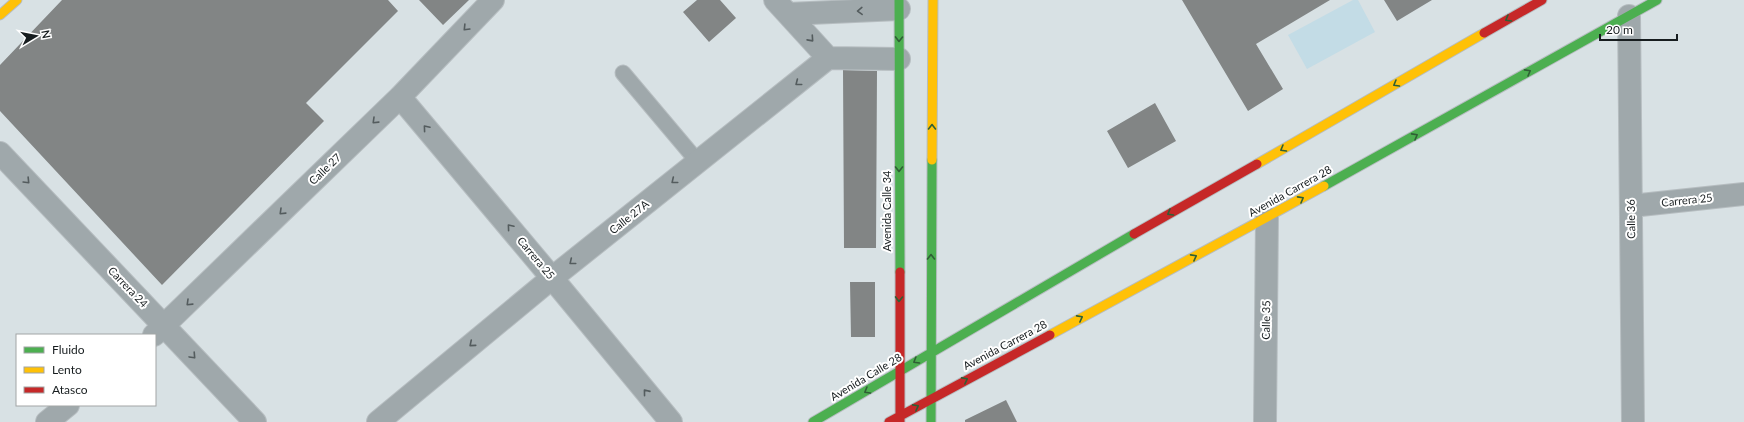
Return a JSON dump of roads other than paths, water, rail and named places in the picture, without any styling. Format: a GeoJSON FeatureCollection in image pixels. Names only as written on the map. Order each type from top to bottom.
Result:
{"type":"FeatureCollection","features":[{"type":"Feature","properties":{"kind":"main road"},"geometry":{"type":"LineString","coordinates":[[0,16],[17,0]]}},
{"type":"Feature","properties":{"kind":"main road"},"geometry":{"type":"LineString","coordinates":[[931,422],[933,0]]}},
{"type":"Feature","properties":{"kind":"main road"},"geometry":{"type":"LineString","coordinates":[[932,352],[995,314],[1542,0]]}},
{"type":"Feature","properties":{"kind":"main road","name":"Avenida Carrera 28"},"geometry":{"type":"LineString","coordinates":[[931,399],[1267,218],[1657,0]]}},
{"type":"Feature","properties":{"kind":"main road","name":"Avenida Calle 34"},"geometry":{"type":"LineString","coordinates":[[899,5],[900,419]]}},
{"type":"Feature","properties":{"kind":"main road","name":"Avenida Calle 28"},"geometry":{"type":"LineString","coordinates":[[813,422],[932,352]]}},
{"type":"Feature","properties":{"kind":"main road"},"geometry":{"type":"LineString","coordinates":[[889,422],[900,419],[931,399]]}},
{"type":"Feature","properties":{"kind":"street","name":"Calle 27"},"geometry":{"type":"LineString","coordinates":[[160,331],[400,97],[494,0]]}},
{"type":"Feature","properties":{"kind":"street"},"geometry":{"type":"LineString","coordinates":[[781,7],[899,5]]}},
{"type":"Feature","properties":{"kind":"street"},"geometry":{"type":"LineString","coordinates":[[781,7],[828,58],[898,59]]}},
{"type":"Feature","properties":{"kind":"street","name":"Calle 36"},"geometry":{"type":"LineString","coordinates":[[1629,16],[1633,422]]}},
{"type":"Feature","properties":{"kind":"street","name":"Calle 27A"},"geometry":{"type":"LineString","coordinates":[[378,422],[552,278],[828,58]]}},
{"type":"Feature","properties":{"kind":"street","name":"Carrera 25"},"geometry":{"type":"LineString","coordinates":[[400,97],[671,422]]}},
{"type":"Feature","properties":{"kind":"street","name":"Carrera 24"},"geometry":{"type":"LineString","coordinates":[[0,152],[160,331],[255,422]]}},
{"type":"Feature","properties":{"kind":"street","name":"Carrera 25"},"geometry":{"type":"LineString","coordinates":[[1631,206],[1744,194]]}},
{"type":"Feature","properties":{"kind":"street","name":"Calle 35"},"geometry":{"type":"LineString","coordinates":[[1265,422],[1267,218]]}},
{"type":"Feature","properties":{"kind":"street"},"geometry":{"type":"LineString","coordinates":[[47,422],[67,406]]}},
{"type":"Feature","properties":{"kind":"lane"},"geometry":{"type":"LineString","coordinates":[[623,73],[698,162]]}}]}
